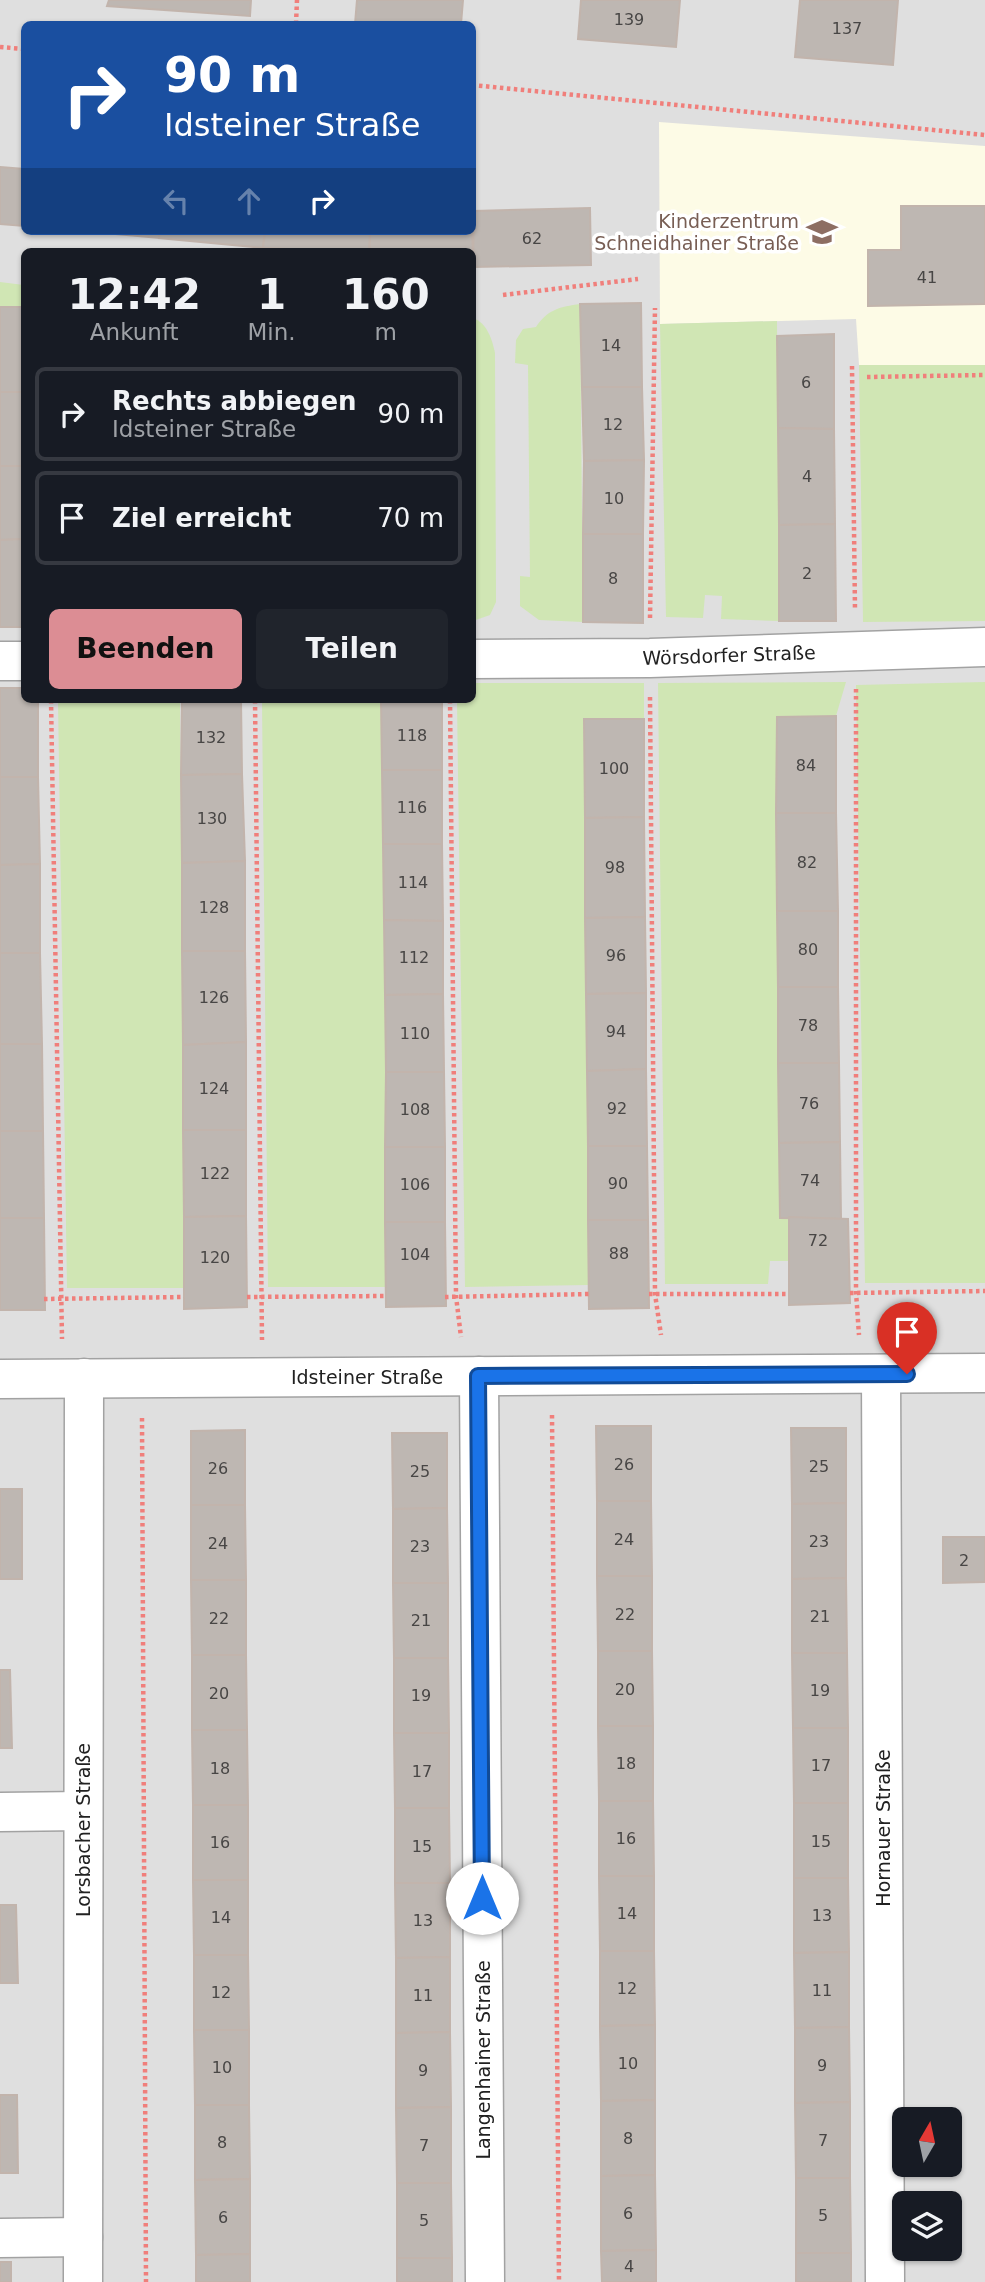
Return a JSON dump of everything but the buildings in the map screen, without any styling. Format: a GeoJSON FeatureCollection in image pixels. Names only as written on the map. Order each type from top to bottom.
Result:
{"type":"FeatureCollection","features":[{"type":"Feature","properties":{"kind":"street","name":"Wörsdorfer Straße"},"geometry":{"type":"LineString","coordinates":[[476,659],[650,658],[985,647]]}},
{"type":"Feature","properties":{"kind":"street"},"geometry":{"type":"LineString","coordinates":[[0,661],[21,661]]}},
{"type":"Feature","properties":{"kind":"street","name":"Idsteiner Straße"},"geometry":{"type":"LineString","coordinates":[[0,1379],[985,1373]]}},
{"type":"Feature","properties":{"kind":"street","name":"Hornauer Straße"},"geometry":{"type":"LineString","coordinates":[[871,1374],[885,2282]]}},
{"type":"Feature","properties":{"kind":"street","name":"Langenhainer Straße"},"geometry":{"type":"LineString","coordinates":[[472,1376],[485,2282]]}},
{"type":"Feature","properties":{"kind":"street","name":"Lorsbacher Straße"},"geometry":{"type":"LineString","coordinates":[[73,1378],[83,1811],[83,2282]]}},
{"type":"Feature","properties":{"kind":"street"},"geometry":{"type":"LineString","coordinates":[[0,1812],[83,1811]]}},
{"type":"Feature","properties":{"kind":"street"},"geometry":{"type":"LineString","coordinates":[[0,2238],[83,2237]]}},
{"type":"Feature","properties":{"kind":"path"},"geometry":{"type":"LineString","coordinates":[[296,21],[298,0]]}},
{"type":"Feature","properties":{"kind":"path"},"geometry":{"type":"LineString","coordinates":[[0,47],[21,49]]}},
{"type":"Feature","properties":{"kind":"path"},"geometry":{"type":"LineString","coordinates":[[476,85],[985,135]]}},
{"type":"Feature","properties":{"kind":"path"},"geometry":{"type":"LineString","coordinates":[[503,295],[638,279]]}},
{"type":"Feature","properties":{"kind":"path"},"geometry":{"type":"LineString","coordinates":[[655,308],[650,658],[652,1294],[667,1375]]}},
{"type":"Feature","properties":{"kind":"path"},"geometry":{"type":"LineString","coordinates":[[852,366],[856,1292],[871,1374]]}},
{"type":"Feature","properties":{"kind":"path"},"geometry":{"type":"LineString","coordinates":[[867,377],[985,375]]}},
{"type":"Feature","properties":{"kind":"path"},"geometry":{"type":"LineString","coordinates":[[51,703],[61,1299],[73,1378]]}},
{"type":"Feature","properties":{"kind":"path"},"geometry":{"type":"LineString","coordinates":[[255,703],[263,1378]]}},
{"type":"Feature","properties":{"kind":"path"},"geometry":{"type":"LineString","coordinates":[[450,703],[456,1296],[472,1376]]}},
{"type":"Feature","properties":{"kind":"path"},"geometry":{"type":"LineString","coordinates":[[850,1293],[985,1291]]}},
{"type":"Feature","properties":{"kind":"path"},"geometry":{"type":"LineString","coordinates":[[445,1297],[589,1294]]}},
{"type":"Feature","properties":{"kind":"path"},"geometry":{"type":"LineString","coordinates":[[652,1294],[789,1294]]}},
{"type":"Feature","properties":{"kind":"path"},"geometry":{"type":"LineString","coordinates":[[247,1297],[386,1296]]}},
{"type":"Feature","properties":{"kind":"path"},"geometry":{"type":"LineString","coordinates":[[44,1298],[184,1297]]}},
{"type":"Feature","properties":{"kind":"path"},"geometry":{"type":"LineString","coordinates":[[552,1376],[559,2282]]}},
{"type":"Feature","properties":{"kind":"path"},"geometry":{"type":"LineString","coordinates":[[142,1378],[146,2282]]}},
{"type":"Feature","properties":{"kind":"shaded area"},"geometry":{"type":"Polygon","coordinates":[[[0,0],[985,0],[985,2282],[0,2282],[0,0]]]}},
{"type":"Feature","properties":{"kind":"shaded area","name":"Kinderzentrum Schneidhainer Straße"},"geometry":{"type":"Polygon","coordinates":[[[659,122],[985,146],[985,365],[859,365],[856,319],[660,324],[659,122]]]}},
{"type":"Feature","properties":{"kind":"green space"},"geometry":{"type":"Polygon","coordinates":[[[0,282],[21,285],[21,307],[0,307],[0,282]]]}},
{"type":"Feature","properties":{"kind":"green space"},"geometry":{"type":"Polygon","coordinates":[[[580,304],[583,622],[539,620],[520,606],[520,576],[530,577],[528,365],[515,363],[516,340],[523,329],[536,327],[550,313],[580,304]]]}},
{"type":"Feature","properties":{"kind":"green space"},"geometry":{"type":"Polygon","coordinates":[[[476,319],[485,328],[495,353],[496,602],[490,615],[476,620],[476,319]]]}},
{"type":"Feature","properties":{"kind":"green space"},"geometry":{"type":"Polygon","coordinates":[[[777,321],[779,621],[721,619],[722,596],[705,595],[703,618],[666,617],[660,324],[777,321]]]}},
{"type":"Feature","properties":{"kind":"green space"},"geometry":{"type":"Polygon","coordinates":[[[859,365],[985,365],[985,621],[863,622],[859,365]]]}},
{"type":"Feature","properties":{"kind":"green space"},"geometry":{"type":"Polygon","coordinates":[[[846,682],[836,716],[777,718],[780,1218],[789,1217],[789,1261],[770,1261],[768,1284],[665,1284],[658,683],[846,682]]]}},
{"type":"Feature","properties":{"kind":"green space"},"geometry":{"type":"Polygon","coordinates":[[[985,682],[985,1283],[865,1283],[856,685],[985,682]]]}},
{"type":"Feature","properties":{"kind":"green space"},"geometry":{"type":"Polygon","coordinates":[[[476,683],[644,683],[644,719],[584,719],[589,1285],[465,1287],[457,703],[476,703],[476,683]]]}},
{"type":"Feature","properties":{"kind":"green space"},"geometry":{"type":"Polygon","coordinates":[[[58,703],[180,703],[184,1288],[67,1288],[58,703]]]}},
{"type":"Feature","properties":{"kind":"green space"},"geometry":{"type":"Polygon","coordinates":[[[262,703],[381,703],[387,1134],[386,1287],[268,1287],[262,703]]]}},
{"type":"Feature","properties":{"kind":"place","name":"Kinderzentrum Schneidhainer Straße"},"geometry":{"type":"Point","coordinates":[822,232]}},
{"type":"Feature","properties":{"kind":"route"},"geometry":{"type":"LineString","coordinates":[[482,1898],[478,1376],[907,1374]]}}]}
